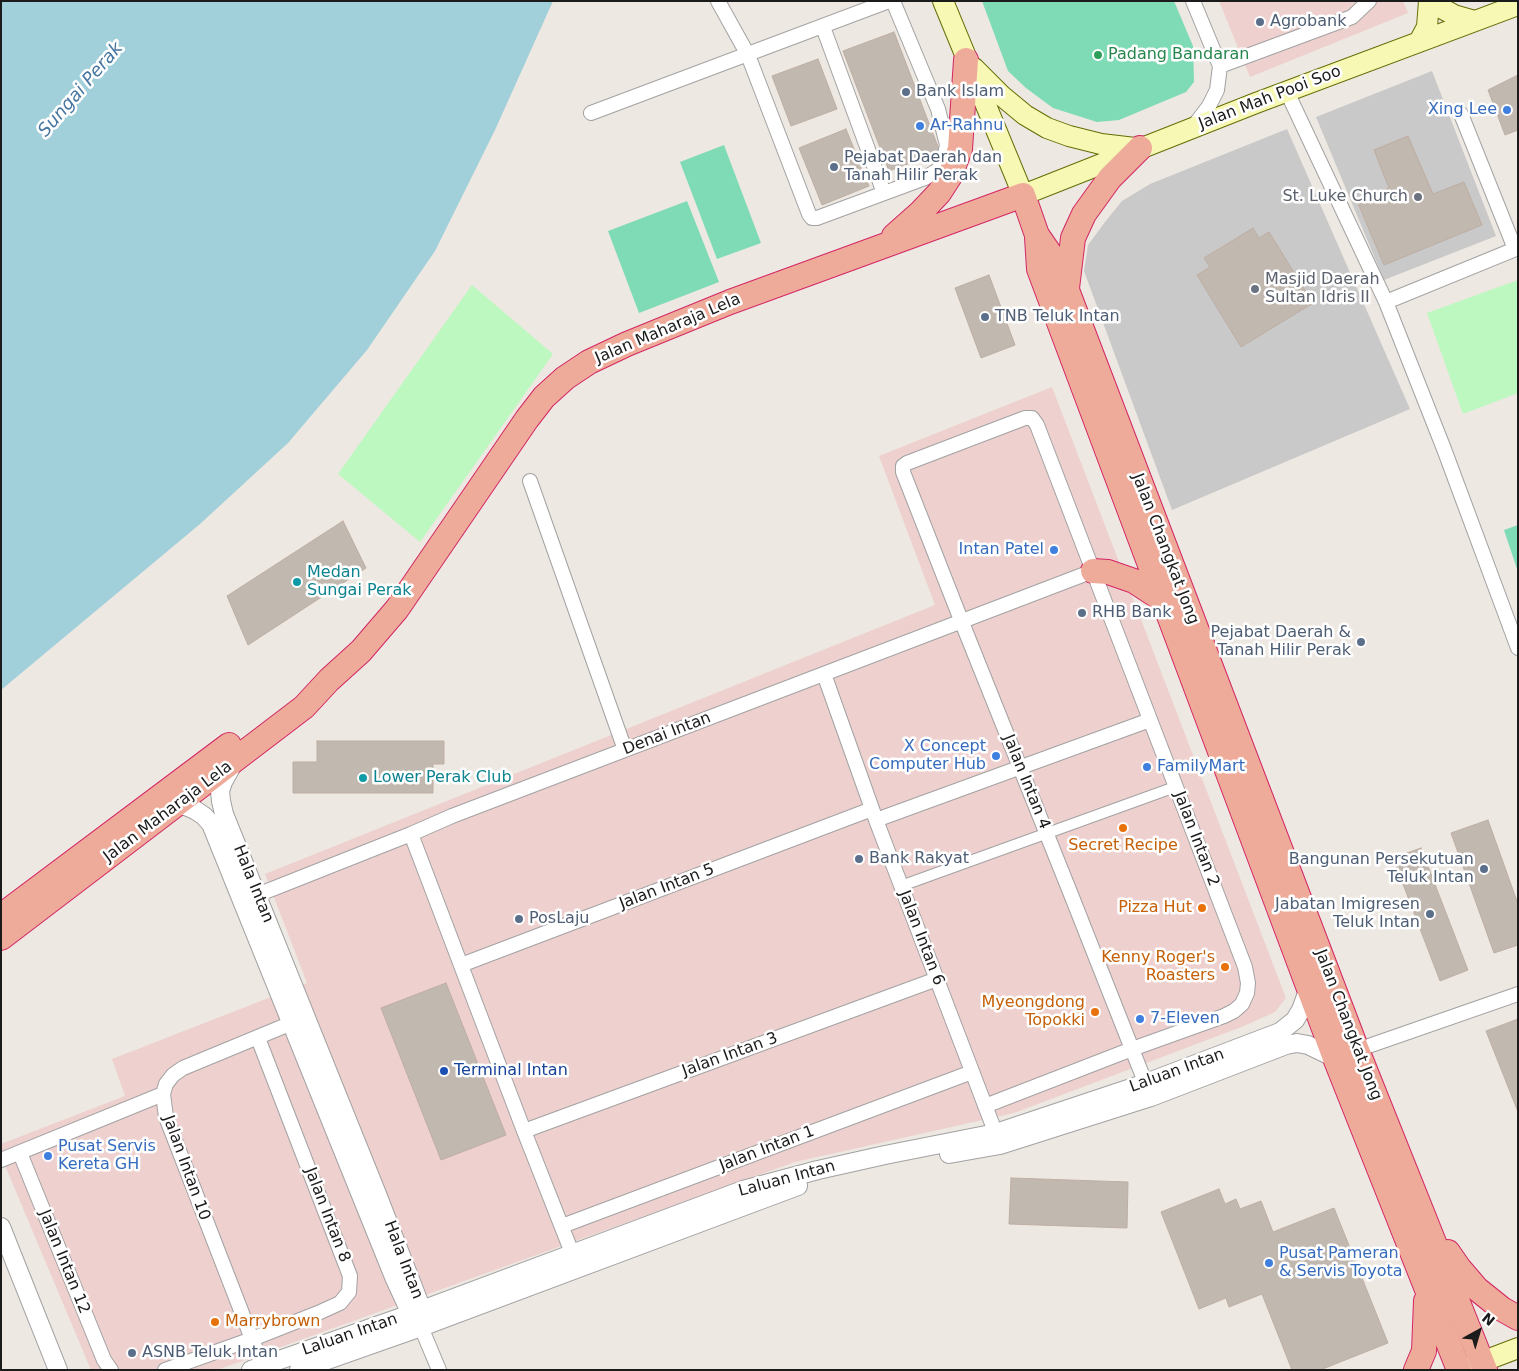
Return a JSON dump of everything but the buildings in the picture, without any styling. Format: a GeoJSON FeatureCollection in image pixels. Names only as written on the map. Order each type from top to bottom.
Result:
{"type":"FeatureCollection","features":[{"type":"Feature","properties":{"kind":"highway"},"geometry":{"type":"LineString","coordinates":[[881,246],[920,213],[939,193],[950,176],[960,149],[966,60]]}},
{"type":"Feature","properties":{"kind":"highway"},"geometry":{"type":"LineString","coordinates":[[1067,291],[1073,238],[1084,214],[1110,178],[1140,148]]}},
{"type":"Feature","properties":{"kind":"highway","name":"Jalan Changkat Jong"},"geometry":{"type":"LineString","coordinates":[[1023,195],[1037,235],[1057,264],[1357,1050],[1424,1215],[1471,1368]]}},
{"type":"Feature","properties":{"kind":"highway","name":"Jalan Maharaja Lela"},"geometry":{"type":"LineString","coordinates":[[1,938],[304,707],[329,680],[361,651],[397,609],[527,419],[544,397],[565,378],[589,362],[627,344],[730,302],[1023,195]]}},
{"type":"Feature","properties":{"kind":"highway","name":"Jalan Changkat Jong"},"geometry":{"type":"LineString","coordinates":[[1037,235],[1039,269],[1335,1058],[1426,1289],[1471,1368]]}},
{"type":"Feature","properties":{"kind":"highway"},"geometry":{"type":"LineString","coordinates":[[1093,571],[1108,572],[1134,581],[1164,600]]}},
{"type":"Feature","properties":{"kind":"highway","name":"Jalan Maharaja Lela"},"geometry":{"type":"LineString","coordinates":[[1,916],[265,719],[297,696],[329,680]]}},
{"type":"Feature","properties":{"kind":"highway"},"geometry":{"type":"LineString","coordinates":[[1424,1215],[1458,1268],[1477,1289],[1502,1309],[1518,1318]]}},
{"type":"Feature","properties":{"kind":"highway"},"geometry":{"type":"LineString","coordinates":[[1416,1370],[1424,1351],[1426,1289]]}},
{"type":"Feature","properties":{"kind":"main road"},"geometry":{"type":"LineString","coordinates":[[943,1],[1023,195]]}},
{"type":"Feature","properties":{"kind":"main road"},"geometry":{"type":"LineString","coordinates":[[1419,42],[1428,27],[1430,1]]}},
{"type":"Feature","properties":{"kind":"main road"},"geometry":{"type":"LineString","coordinates":[[1435,1],[1443,9],[1454,15],[1475,21]]}},
{"type":"Feature","properties":{"kind":"main road","name":"Jalan Mah Pooi Soo"},"geometry":{"type":"LineString","coordinates":[[1023,195],[1140,148],[1518,5]]}},
{"type":"Feature","properties":{"kind":"main road"},"geometry":{"type":"LineString","coordinates":[[966,60],[1002,96],[1025,115],[1047,128],[1101,144],[1140,148]]}},
{"type":"Feature","properties":{"kind":"main road"},"geometry":{"type":"LineString","coordinates":[[1471,1368],[1518,1348]]}},
{"type":"Feature","properties":{"kind":"street"},"geometry":{"type":"LineString","coordinates":[[591,113],[748,55],[891,1],[938,109],[947,145],[944,159],[938,170],[925,178],[817,218],[812,218],[748,55],[718,1]]}},
{"type":"Feature","properties":{"kind":"street"},"geometry":{"type":"LineString","coordinates":[[1193,1],[1220,66],[1217,90],[1209,106],[1193,128]]}},
{"type":"Feature","properties":{"kind":"street"},"geometry":{"type":"LineString","coordinates":[[1220,66],[1352,17],[1369,1]]}},
{"type":"Feature","properties":{"kind":"street"},"geometry":{"type":"LineString","coordinates":[[823,26],[884,193]]}},
{"type":"Feature","properties":{"kind":"street"},"geometry":{"type":"LineString","coordinates":[[1287,92],[1386,302],[1444,449],[1518,648]]}},
{"type":"Feature","properties":{"kind":"street"},"geometry":{"type":"LineString","coordinates":[[1386,302],[1517,249],[1462,114]]}},
{"type":"Feature","properties":{"kind":"street","name":"Jalan Intan 4"},"geometry":{"type":"LineString","coordinates":[[1032,418],[1024,418],[906,463],[903,466],[903,472],[1148,1090]]}},
{"type":"Feature","properties":{"kind":"street","name":"Jalan Intan 2"},"geometry":{"type":"LineString","coordinates":[[985,1106],[1234,1011],[1242,1004],[1247,993],[1248,982],[1244,967],[1093,571],[1037,425],[1032,418]]}},
{"type":"Feature","properties":{"kind":"street"},"geometry":{"type":"LineString","coordinates":[[530,481],[625,750]]}},
{"type":"Feature","properties":{"kind":"street","name":"Denai Intan"},"geometry":{"type":"LineString","coordinates":[[250,898],[452,816],[1093,571]]}},
{"type":"Feature","properties":{"kind":"street","name":"Jalan Intan 6"},"geometry":{"type":"LineString","coordinates":[[824,674],[874,815],[998,1139]]}},
{"type":"Feature","properties":{"kind":"street","name":"Jalan Intan 5"},"geometry":{"type":"LineString","coordinates":[[461,965],[874,815],[1020,767],[1150,720]]}},
{"type":"Feature","properties":{"kind":"street","name":"Hala Intan"},"geometry":{"type":"LineString","coordinates":[[236,760],[223,782],[220,791],[221,801],[250,898],[418,1317]]}},
{"type":"Feature","properties":{"kind":"street"},"geometry":{"type":"LineString","coordinates":[[901,886],[1047,835],[1175,787]]}},
{"type":"Feature","properties":{"kind":"street","name":"Hala Intan"},"geometry":{"type":"LineString","coordinates":[[176,806],[186,806],[195,810],[211,824],[250,898]]}},
{"type":"Feature","properties":{"kind":"street"},"geometry":{"type":"LineString","coordinates":[[411,834],[575,1261]]}},
{"type":"Feature","properties":{"kind":"street","name":"Jalan Intan 3"},"geometry":{"type":"LineString","coordinates":[[524,1131],[937,980]]}},
{"type":"Feature","properties":{"kind":"street","name":"Laluan Intan"},"geometry":{"type":"LineString","coordinates":[[1148,1090],[1280,1032],[1295,1020],[1309,988]]}},
{"type":"Feature","properties":{"kind":"street"},"geometry":{"type":"LineString","coordinates":[[1357,1050],[1518,994]]}},
{"type":"Feature","properties":{"kind":"street","name":"Jalan Intan 10"},"geometry":{"type":"LineString","coordinates":[[259,1368],[252,1339],[166,1117],[164,1094],[166,1084],[173,1075],[183,1068],[299,1020]]}},
{"type":"Feature","properties":{"kind":"street","name":"Jalan Intan 8"},"geometry":{"type":"LineString","coordinates":[[252,1339],[340,1303],[349,1292],[350,1276],[258,1038]]}},
{"type":"Feature","properties":{"kind":"street","name":"Laluan Intan"},"geometry":{"type":"LineString","coordinates":[[259,1368],[418,1317],[575,1261],[796,1187],[998,1139],[1286,1045],[1308,1045],[1335,1058]]}},
{"type":"Feature","properties":{"kind":"street","name":"Jalan Intan 1"},"geometry":{"type":"LineString","coordinates":[[562,1226],[972,1072]]}},
{"type":"Feature","properties":{"kind":"street"},"geometry":{"type":"LineString","coordinates":[[1,1160],[164,1094]]}},
{"type":"Feature","properties":{"kind":"street","name":"Jalan Intan 12"},"geometry":{"type":"LineString","coordinates":[[20,1153],[104,1360],[110,1370]]}},
{"type":"Feature","properties":{"kind":"street"},"geometry":{"type":"LineString","coordinates":[[1,1228],[58,1370]]}},
{"type":"Feature","properties":{"kind":"street"},"geometry":{"type":"LineString","coordinates":[[418,1317],[438,1370]]}},
{"type":"Feature","properties":{"kind":"street","name":"Laluan Intan"},"geometry":{"type":"LineString","coordinates":[[299,1370],[418,1317]]}},
{"type":"Feature","properties":{"kind":"street"},"geometry":{"type":"LineString","coordinates":[[165,1370],[252,1339]]}},
{"type":"Feature","properties":{"kind":"shaded area"},"geometry":{"type":"Polygon","coordinates":[[[1219,1],[1403,1],[1408,13],[1250,77],[1219,1]]]}},
{"type":"Feature","properties":{"kind":"shaded area"},"geometry":{"type":"Polygon","coordinates":[[[1432,71],[1496,236],[1384,280],[1316,117],[1432,71]]]}},
{"type":"Feature","properties":{"kind":"shaded area"},"geometry":{"type":"Polygon","coordinates":[[[1287,129],[1410,409],[1172,510],[1084,271],[1088,245],[1122,201],[1150,184],[1287,129]]]}},
{"type":"Feature","properties":{"kind":"shaded area"},"geometry":{"type":"Polygon","coordinates":[[[1052,387],[1286,998],[1275,1012],[1244,1026],[1014,1113],[795,1162],[217,1370],[91,1370],[1,1156],[1,1144],[125,1096],[112,1059],[307,983],[265,874],[935,605],[879,456],[1052,387]]]}},
{"type":"Feature","properties":{"kind":"green space","name":"Padang Bandaran"},"geometry":{"type":"Polygon","coordinates":[[[982,1],[1174,1],[1193,46],[1194,82],[1186,92],[1119,120],[1097,122],[1053,108],[1026,88],[1008,71],[982,1]]]}},
{"type":"Feature","properties":{"kind":"green space"},"geometry":{"type":"Polygon","coordinates":[[[724,145],[761,243],[717,259],[680,162],[724,145]]]}},
{"type":"Feature","properties":{"kind":"green space"},"geometry":{"type":"Polygon","coordinates":[[[687,201],[719,282],[639,313],[608,231],[687,201]]]}},
{"type":"Feature","properties":{"kind":"green space"},"geometry":{"type":"Polygon","coordinates":[[[1518,280],[1518,393],[1463,414],[1427,313],[1518,280]]]}},
{"type":"Feature","properties":{"kind":"green space"},"geometry":{"type":"Polygon","coordinates":[[[472,285],[553,354],[420,542],[338,474],[472,285]]]}},
{"type":"Feature","properties":{"kind":"green space"},"geometry":{"type":"Polygon","coordinates":[[[1518,525],[1518,572],[1504,530],[1518,525]]]}},
{"type":"Feature","properties":{"kind":"water","name":"Sungai Perak"},"geometry":{"type":"Polygon","coordinates":[[[1,1],[553,1],[495,130],[435,251],[367,350],[288,443],[200,524],[1,690],[1,1]]]}},
{"type":"Feature","properties":{"kind":"place","name":"Agrobank"},"geometry":{"type":"Point","coordinates":[1260,22]}},
{"type":"Feature","properties":{"kind":"place","name":"Padang Bandaran"},"geometry":{"type":"Point","coordinates":[1098,55]}},
{"type":"Feature","properties":{"kind":"place","name":"Bank Islam"},"geometry":{"type":"Point","coordinates":[906,92]}},
{"type":"Feature","properties":{"kind":"place","name":"Xing Lee"},"geometry":{"type":"Point","coordinates":[1507,110]}},
{"type":"Feature","properties":{"kind":"place","name":"Ar-Rahnu"},"geometry":{"type":"Point","coordinates":[920,126]}},
{"type":"Feature","properties":{"kind":"place","name":"Pejabat Daerah dan Tanah Hilir Perak"},"geometry":{"type":"Point","coordinates":[834,167]}},
{"type":"Feature","properties":{"kind":"place","name":"St. Luke Church"},"geometry":{"type":"Point","coordinates":[1418,197]}},
{"type":"Feature","properties":{"kind":"place","name":"Masjid Daerah Sultan Idris II"},"geometry":{"type":"Point","coordinates":[1255,289]}},
{"type":"Feature","properties":{"kind":"place","name":"TNB Teluk Intan"},"geometry":{"type":"Point","coordinates":[985,317]}},
{"type":"Feature","properties":{"kind":"place","name":"Intan Patel"},"geometry":{"type":"Point","coordinates":[1054,550]}},
{"type":"Feature","properties":{"kind":"place","name":"Medan Sungai Perak"},"geometry":{"type":"Point","coordinates":[297,582]}},
{"type":"Feature","properties":{"kind":"place","name":"RHB Bank"},"geometry":{"type":"Point","coordinates":[1082,613]}},
{"type":"Feature","properties":{"kind":"place","name":"Pejabat Daerah & Tanah Hilir Perak"},"geometry":{"type":"Point","coordinates":[1361,642]}},
{"type":"Feature","properties":{"kind":"place","name":"X Concept Computer Hub"},"geometry":{"type":"Point","coordinates":[996,756]}},
{"type":"Feature","properties":{"kind":"place","name":"FamilyMart"},"geometry":{"type":"Point","coordinates":[1147,767]}},
{"type":"Feature","properties":{"kind":"place","name":"Lower Perak Club"},"geometry":{"type":"Point","coordinates":[363,778]}},
{"type":"Feature","properties":{"kind":"place","name":"Secret Recipe"},"geometry":{"type":"Point","coordinates":[1123,828]}},
{"type":"Feature","properties":{"kind":"place","name":"Bank Rakyat"},"geometry":{"type":"Point","coordinates":[859,859]}},
{"type":"Feature","properties":{"kind":"place","name":"Bangunan Persekutuan Teluk Intan"},"geometry":{"type":"Point","coordinates":[1484,869]}},
{"type":"Feature","properties":{"kind":"place","name":"Pizza Hut"},"geometry":{"type":"Point","coordinates":[1202,908]}},
{"type":"Feature","properties":{"kind":"place","name":"Jabatan Imigresen Teluk Intan"},"geometry":{"type":"Point","coordinates":[1430,914]}},
{"type":"Feature","properties":{"kind":"place","name":"PosLaju"},"geometry":{"type":"Point","coordinates":[519,919]}},
{"type":"Feature","properties":{"kind":"place","name":"Kenny Roger's Roasters"},"geometry":{"type":"Point","coordinates":[1225,967]}},
{"type":"Feature","properties":{"kind":"place","name":"Myeongdong Topokki"},"geometry":{"type":"Point","coordinates":[1095,1012]}},
{"type":"Feature","properties":{"kind":"place","name":"7-Eleven"},"geometry":{"type":"Point","coordinates":[1140,1019]}},
{"type":"Feature","properties":{"kind":"place","name":"Terminal Intan"},"geometry":{"type":"Point","coordinates":[444,1071]}},
{"type":"Feature","properties":{"kind":"place","name":"Pusat Servis Kereta GH"},"geometry":{"type":"Point","coordinates":[48,1156]}},
{"type":"Feature","properties":{"kind":"place","name":"Pusat Pameran & Servis Toyota"},"geometry":{"type":"Point","coordinates":[1269,1263]}},
{"type":"Feature","properties":{"kind":"place","name":"Marrybrown"},"geometry":{"type":"Point","coordinates":[215,1322]}},
{"type":"Feature","properties":{"kind":"place","name":"ASNB Teluk Intan"},"geometry":{"type":"Point","coordinates":[132,1353]}}]}
